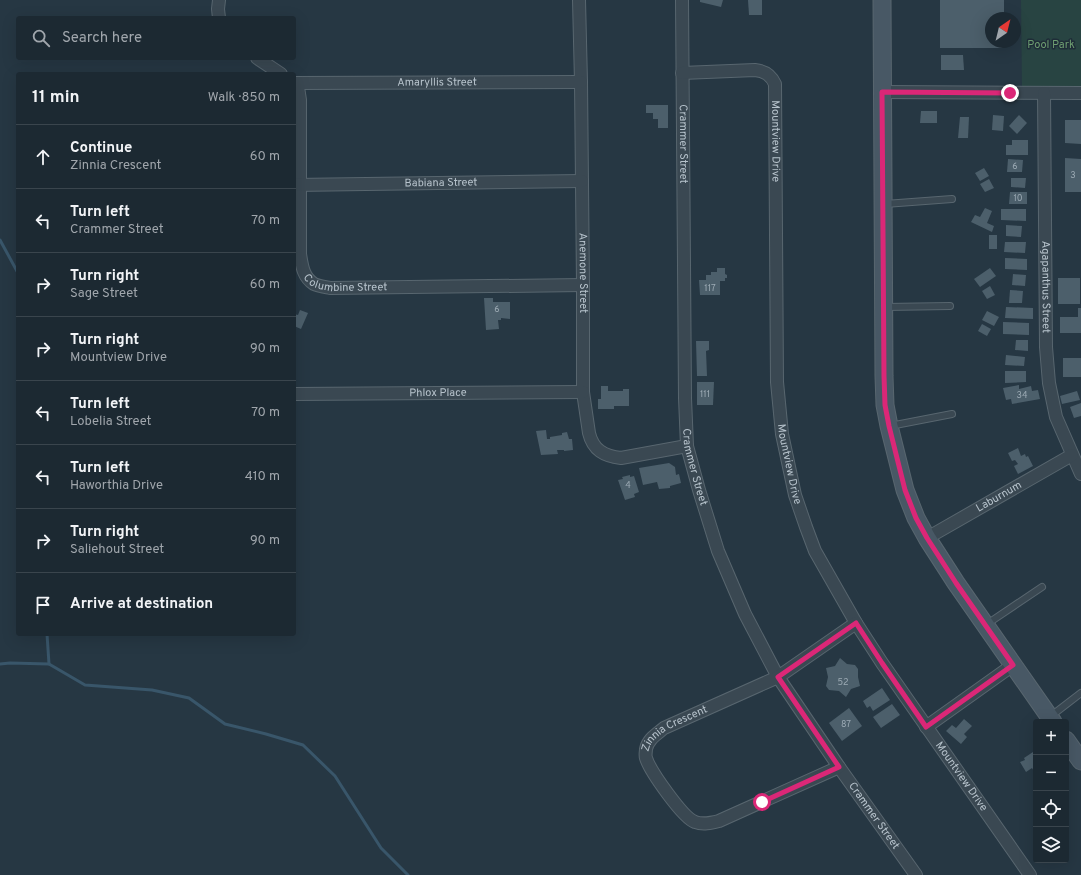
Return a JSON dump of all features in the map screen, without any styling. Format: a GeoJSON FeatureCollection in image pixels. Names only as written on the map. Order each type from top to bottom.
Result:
{"type":"FeatureCollection","features":[{"type":"Feature","properties":{"kind":"street"},"geometry":{"type":"LineString","coordinates":[[219,0],[219,16]]}},
{"type":"Feature","properties":{"kind":"street","name":"Anemone Street"},"geometry":{"type":"LineString","coordinates":[[579,0],[583,392],[590,438],[596,448],[611,457],[620,458],[687,446]]}},
{"type":"Feature","properties":{"kind":"street","name":"Crammer Street"},"geometry":{"type":"LineString","coordinates":[[682,0],[684,348],[687,446],[718,551],[745,614],[778,677],[839,767],[916,875]]}},
{"type":"Feature","properties":{"kind":"street"},"geometry":{"type":"LineString","coordinates":[[882,0],[884,383],[885,405],[889,426],[905,490],[916,518],[927,538],[956,583],[1051,719]]}},
{"type":"Feature","properties":{"kind":"street"},"geometry":{"type":"LineString","coordinates":[[260,60],[278,72]]}},
{"type":"Feature","properties":{"kind":"street","name":"Mountview Drive"},"geometry":{"type":"LineString","coordinates":[[682,73],[755,70],[762,71],[769,75],[775,84],[777,382],[782,434],[795,495],[816,551],[856,623],[926,727],[1030,875]]}},
{"type":"Feature","properties":{"kind":"street","name":"Amaryllis Street"},"geometry":{"type":"LineString","coordinates":[[296,83],[581,82]]}},
{"type":"Feature","properties":{"kind":"street","name":"Columbine Street"},"geometry":{"type":"LineString","coordinates":[[296,85],[298,87],[300,100],[297,185],[300,254],[302,269],[314,284],[330,288],[583,284]]}},
{"type":"Feature","properties":{"kind":"street"},"geometry":{"type":"LineString","coordinates":[[882,92],[1081,93]]}},
{"type":"Feature","properties":{"kind":"street","name":"Agapanthus Street"},"geometry":{"type":"LineString","coordinates":[[1044,93],[1046,347],[1049,383],[1056,417],[1081,474]]}},
{"type":"Feature","properties":{"kind":"street","name":"Babiana Street"},"geometry":{"type":"LineString","coordinates":[[297,185],[582,181]]}},
{"type":"Feature","properties":{"kind":"street","name":"Phlox Place"},"geometry":{"type":"LineString","coordinates":[[296,394],[583,392]]}},
{"type":"Feature","properties":{"kind":"street","name":"Laburnum"},"geometry":{"type":"LineString","coordinates":[[927,538],[1072,455]]}},
{"type":"Feature","properties":{"kind":"street","name":"Zinnia Crescent"},"geometry":{"type":"LineString","coordinates":[[839,767],[709,824],[693,822],[673,801],[651,769],[646,757],[646,748],[649,740],[664,728],[778,677],[856,623]]}},
{"type":"Feature","properties":{"kind":"street"},"geometry":{"type":"LineString","coordinates":[[926,727],[1013,665]]}},
{"type":"Feature","properties":{"kind":"street"},"geometry":{"type":"LineString","coordinates":[[1069,744],[1081,762]]}},
{"type":"Feature","properties":{"kind":"lane"},"geometry":{"type":"LineString","coordinates":[[883,204],[952,199]]}},
{"type":"Feature","properties":{"kind":"lane"},"geometry":{"type":"LineString","coordinates":[[884,307],[950,306]]}},
{"type":"Feature","properties":{"kind":"lane"},"geometry":{"type":"LineString","coordinates":[[889,426],[952,414]]}},
{"type":"Feature","properties":{"kind":"lane"},"geometry":{"type":"LineString","coordinates":[[985,625],[1042,587]]}},
{"type":"Feature","properties":{"kind":"lane"},"geometry":{"type":"LineString","coordinates":[[1051,719],[1081,693]]}},
{"type":"Feature","properties":{"kind":"green space","name":"Pool Park"},"geometry":{"type":"Polygon","coordinates":[[[1021,0],[1081,0],[1081,91],[1022,91],[1021,0]]]}},
{"type":"Feature","properties":{"kind":"building"},"geometry":{"type":"Polygon","coordinates":[[[700,0],[723,0],[721,7],[700,2],[700,0]]]}},
{"type":"Feature","properties":{"kind":"building"},"geometry":{"type":"Polygon","coordinates":[[[748,0],[762,0],[762,15],[749,15],[748,0]]]}},
{"type":"Feature","properties":{"kind":"building"},"geometry":{"type":"Polygon","coordinates":[[[940,0],[1004,0],[1004,12],[985,12],[985,48],[940,48],[940,0]]]}},
{"type":"Feature","properties":{"kind":"building"},"geometry":{"type":"Polygon","coordinates":[[[941,55],[963,55],[964,70],[941,70],[941,55]]]}},
{"type":"Feature","properties":{"kind":"building"},"geometry":{"type":"Polygon","coordinates":[[[646,105],[668,105],[668,128],[658,128],[658,119],[653,119],[653,113],[646,113],[646,105]]]}},
{"type":"Feature","properties":{"kind":"building"},"geometry":{"type":"Polygon","coordinates":[[[921,111],[937,111],[937,123],[920,123],[921,111]]]}},
{"type":"Feature","properties":{"kind":"building"},"geometry":{"type":"Polygon","coordinates":[[[993,115],[1004,116],[1003,131],[992,130],[993,115]]]}},
{"type":"Feature","properties":{"kind":"building"},"geometry":{"type":"Polygon","coordinates":[[[1019,115],[1027,123],[1017,134],[1009,126],[1019,115]]]}},
{"type":"Feature","properties":{"kind":"building"},"geometry":{"type":"Polygon","coordinates":[[[960,117],[969,117],[968,138],[958,138],[960,117]]]}},
{"type":"Feature","properties":{"kind":"building"},"geometry":{"type":"Polygon","coordinates":[[[1065,120],[1081,120],[1081,144],[1065,143],[1065,120]]]}},
{"type":"Feature","properties":{"kind":"building"},"geometry":{"type":"Polygon","coordinates":[[[1012,140],[1028,140],[1028,155],[1006,155],[1006,145],[1012,145],[1012,140]]]}},
{"type":"Feature","properties":{"kind":"building"},"geometry":{"type":"Polygon","coordinates":[[[1065,158],[1081,159],[1081,192],[1065,192],[1065,158]]]}},
{"type":"Feature","properties":{"kind":"building"},"geometry":{"type":"Polygon","coordinates":[[[1008,159],[1023,160],[1022,172],[1007,172],[1008,159]]]}},
{"type":"Feature","properties":{"kind":"building"},"geometry":{"type":"Polygon","coordinates":[[[984,168],[989,176],[980,181],[975,173],[984,168]]]}},
{"type":"Feature","properties":{"kind":"building"},"geometry":{"type":"Polygon","coordinates":[[[1011,178],[1026,178],[1025,188],[1011,187],[1011,178]]]}},
{"type":"Feature","properties":{"kind":"building"},"geometry":{"type":"Polygon","coordinates":[[[989,179],[994,188],[985,192],[980,184],[989,179]]]}},
{"type":"Feature","properties":{"kind":"building"},"geometry":{"type":"Polygon","coordinates":[[[1010,192],[1027,192],[1027,204],[1009,204],[1010,192]]]}},
{"type":"Feature","properties":{"kind":"building"},"geometry":{"type":"Polygon","coordinates":[[[985,208],[992,211],[987,223],[994,226],[992,232],[971,222],[975,215],[980,217],[985,208]]]}},
{"type":"Feature","properties":{"kind":"building"},"geometry":{"type":"Polygon","coordinates":[[[1001,209],[1026,209],[1026,221],[1001,220],[1001,209]]]}},
{"type":"Feature","properties":{"kind":"building"},"geometry":{"type":"Polygon","coordinates":[[[1006,225],[1022,226],[1021,237],[1006,236],[1006,225]]]}},
{"type":"Feature","properties":{"kind":"building"},"geometry":{"type":"Polygon","coordinates":[[[989,235],[997,235],[997,249],[989,249],[989,235]]]}},
{"type":"Feature","properties":{"kind":"building"},"geometry":{"type":"Polygon","coordinates":[[[1005,242],[1026,242],[1025,253],[1004,252],[1005,242]]]}},
{"type":"Feature","properties":{"kind":"building"},"geometry":{"type":"Polygon","coordinates":[[[1005,258],[1027,259],[1027,270],[1005,269],[1005,258]]]}},
{"type":"Feature","properties":{"kind":"building"},"geometry":{"type":"Polygon","coordinates":[[[717,268],[725,268],[725,274],[727,275],[725,281],[720,281],[720,295],[700,295],[699,280],[706,280],[706,275],[711,275],[711,272],[717,272],[717,268]]]}},
{"type":"Feature","properties":{"kind":"building"},"geometry":{"type":"Polygon","coordinates":[[[990,268],[996,276],[980,287],[974,279],[990,268]]]}},
{"type":"Feature","properties":{"kind":"building"},"geometry":{"type":"Polygon","coordinates":[[[1013,274],[1026,275],[1025,286],[1012,285],[1013,274]]]}},
{"type":"Feature","properties":{"kind":"building"},"geometry":{"type":"Polygon","coordinates":[[[1058,278],[1080,278],[1080,304],[1058,304],[1058,278]]]}},
{"type":"Feature","properties":{"kind":"building"},"geometry":{"type":"Polygon","coordinates":[[[990,286],[995,295],[987,299],[982,291],[990,286]]]}},
{"type":"Feature","properties":{"kind":"building"},"geometry":{"type":"Polygon","coordinates":[[[1010,290],[1023,291],[1022,303],[1009,303],[1010,290]]]}},
{"type":"Feature","properties":{"kind":"building"},"geometry":{"type":"Polygon","coordinates":[[[484,298],[493,298],[493,302],[510,302],[510,319],[501,318],[501,320],[498,320],[499,329],[486,330],[484,298]]]}},
{"type":"Feature","properties":{"kind":"building"},"geometry":{"type":"Polygon","coordinates":[[[1006,307],[1033,308],[1033,319],[1005,318],[1006,307]]]}},
{"type":"Feature","properties":{"kind":"building"},"geometry":{"type":"Polygon","coordinates":[[[1078,308],[1081,308],[1081,333],[1060,333],[1060,317],[1078,317],[1078,308]]]}},
{"type":"Feature","properties":{"kind":"building"},"geometry":{"type":"Polygon","coordinates":[[[300,310],[308,313],[301,329],[296,327],[296,314],[298,315],[300,310]]]}},
{"type":"Feature","properties":{"kind":"building"},"geometry":{"type":"Polygon","coordinates":[[[987,311],[999,317],[994,326],[982,320],[987,311]]]}},
{"type":"Feature","properties":{"kind":"building"},"geometry":{"type":"Polygon","coordinates":[[[1003,322],[1029,323],[1029,335],[1003,334],[1003,322]]]}},
{"type":"Feature","properties":{"kind":"building"},"geometry":{"type":"Polygon","coordinates":[[[982,324],[991,329],[987,336],[978,331],[982,324]]]}},
{"type":"Feature","properties":{"kind":"building"},"geometry":{"type":"Polygon","coordinates":[[[1016,340],[1028,340],[1028,351],[1015,350],[1016,340]]]}},
{"type":"Feature","properties":{"kind":"building"},"geometry":{"type":"Polygon","coordinates":[[[696,341],[709,341],[709,350],[706,351],[707,376],[697,376],[696,341]]]}},
{"type":"Feature","properties":{"kind":"building"},"geometry":{"type":"Polygon","coordinates":[[[1006,355],[1025,357],[1024,366],[1005,365],[1006,355]]]}},
{"type":"Feature","properties":{"kind":"building"},"geometry":{"type":"Polygon","coordinates":[[[1063,358],[1081,358],[1081,377],[1063,377],[1063,358]]]}},
{"type":"Feature","properties":{"kind":"building"},"geometry":{"type":"Polygon","coordinates":[[[1005,371],[1026,371],[1026,382],[1005,383],[1005,371]]]}},
{"type":"Feature","properties":{"kind":"building"},"geometry":{"type":"Polygon","coordinates":[[[697,382],[714,382],[713,405],[697,405],[697,382]]]}},
{"type":"Feature","properties":{"kind":"building"},"geometry":{"type":"Polygon","coordinates":[[[1019,385],[1019,389],[1031,386],[1032,391],[1038,390],[1040,399],[1012,404],[1011,399],[1006,400],[1003,388],[1019,385]]]}},
{"type":"Feature","properties":{"kind":"building"},"geometry":{"type":"Polygon","coordinates":[[[601,386],[608,386],[608,391],[623,391],[623,389],[629,389],[629,406],[614,406],[614,409],[598,409],[598,399],[601,399],[601,386]]]}},
{"type":"Feature","properties":{"kind":"building"},"geometry":{"type":"Polygon","coordinates":[[[1077,391],[1080,400],[1062,404],[1060,396],[1077,391]]]}},
{"type":"Feature","properties":{"kind":"building"},"geometry":{"type":"Polygon","coordinates":[[[1081,403],[1081,416],[1074,418],[1070,407],[1081,403]]]}},
{"type":"Feature","properties":{"kind":"building"},"geometry":{"type":"Polygon","coordinates":[[[546,430],[547,439],[567,432],[569,439],[572,439],[573,450],[557,450],[558,454],[541,455],[536,431],[546,430]]]}},
{"type":"Feature","properties":{"kind":"building"},"geometry":{"type":"Polygon","coordinates":[[[1018,448],[1021,456],[1025,454],[1026,457],[1028,456],[1033,466],[1018,474],[1014,466],[1018,464],[1015,460],[1012,461],[1008,453],[1018,448]]]}},
{"type":"Feature","properties":{"kind":"building"},"geometry":{"type":"Polygon","coordinates":[[[669,463],[675,467],[676,475],[679,474],[681,483],[670,486],[670,488],[659,489],[657,482],[643,485],[639,468],[669,463]]]}},
{"type":"Feature","properties":{"kind":"building"},"geometry":{"type":"Polygon","coordinates":[[[630,475],[630,477],[634,476],[639,492],[634,494],[635,497],[625,500],[618,480],[623,479],[622,477],[630,475]]]}},
{"type":"Feature","properties":{"kind":"building"},"geometry":{"type":"Polygon","coordinates":[[[840,658],[847,664],[855,665],[858,669],[860,686],[851,689],[846,697],[839,691],[829,690],[826,686],[828,677],[826,668],[835,666],[840,658]]]}},
{"type":"Feature","properties":{"kind":"building"},"geometry":{"type":"Polygon","coordinates":[[[882,688],[890,700],[873,711],[870,706],[867,708],[863,701],[882,688]]]}},
{"type":"Feature","properties":{"kind":"building"},"geometry":{"type":"Polygon","coordinates":[[[892,704],[900,715],[881,728],[873,717],[892,704]]]}},
{"type":"Feature","properties":{"kind":"building"},"geometry":{"type":"Polygon","coordinates":[[[849,708],[862,726],[842,741],[829,723],[849,708]]]}},
{"type":"Feature","properties":{"kind":"building"},"geometry":{"type":"Polygon","coordinates":[[[964,719],[972,726],[964,734],[967,737],[961,744],[946,731],[952,725],[956,728],[964,719]]]}},
{"type":"Feature","properties":{"kind":"building"},"geometry":{"type":"Polygon","coordinates":[[[1033,752],[1033,770],[1032,768],[1026,772],[1020,762],[1025,760],[1024,758],[1033,752]]]}},
{"type":"Feature","properties":{"kind":"waterway"},"geometry":{"type":"LineString","coordinates":[[0,240],[16,269]]}},
{"type":"Feature","properties":{"kind":"waterway"},"geometry":{"type":"LineString","coordinates":[[47,636],[49,664]]}},
{"type":"Feature","properties":{"kind":"waterway"},"geometry":{"type":"LineString","coordinates":[[0,664],[49,664],[85,685],[152,690],[189,698],[225,724],[303,745],[335,776],[381,848],[408,875]]}},
{"type":"Feature","properties":{"kind":"route"},"geometry":{"type":"LineString","coordinates":[[762,802],[839,767],[778,677],[856,623],[926,727],[1013,665],[956,583],[916,518],[905,490],[889,426],[885,405],[884,376],[882,92],[1010,93]]}}]}
